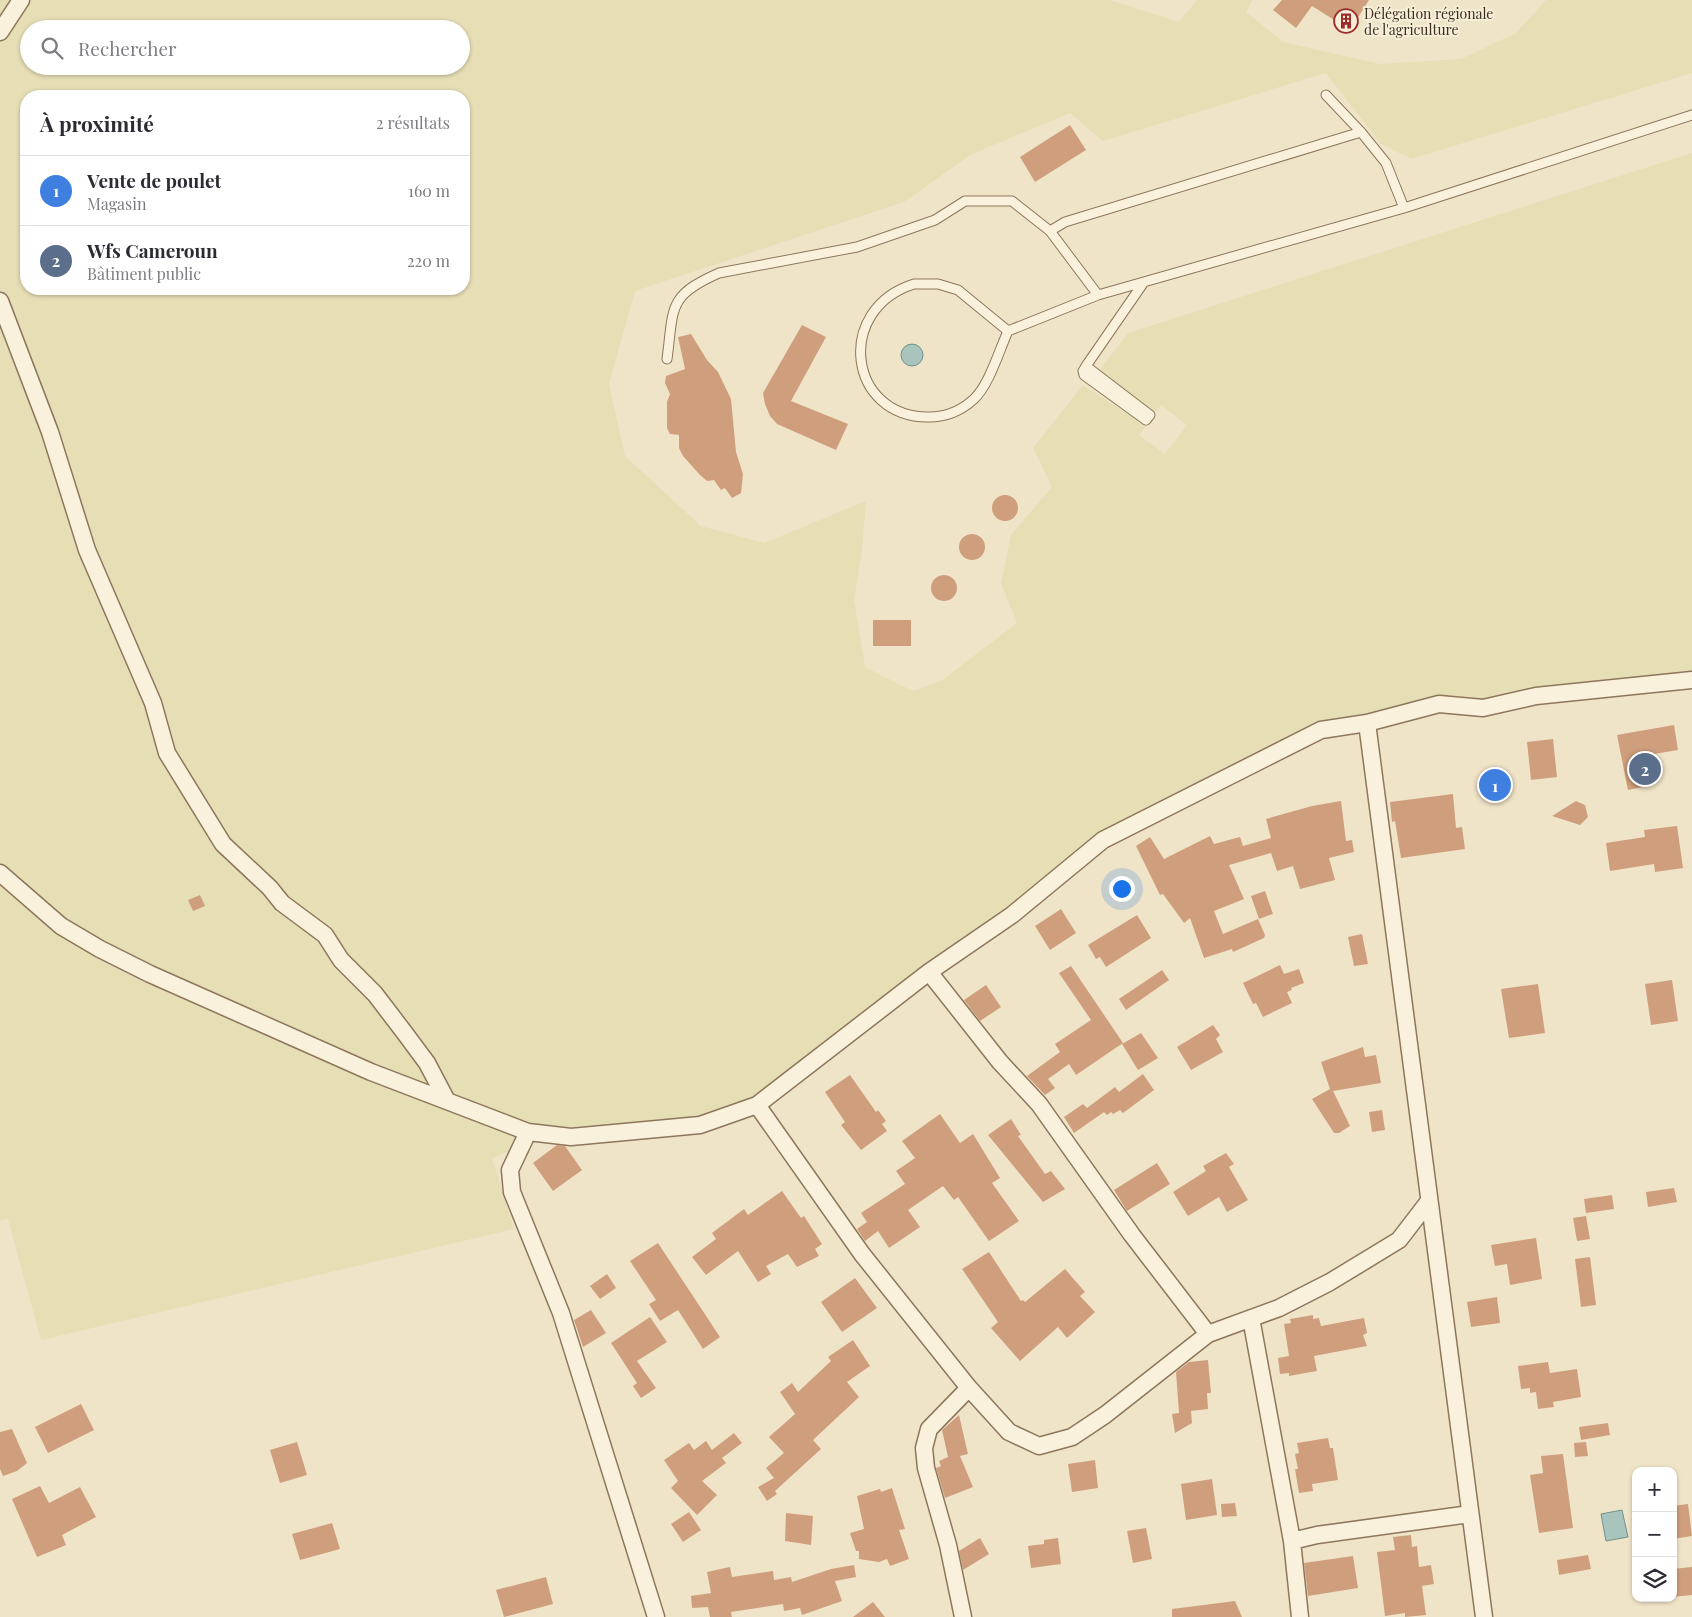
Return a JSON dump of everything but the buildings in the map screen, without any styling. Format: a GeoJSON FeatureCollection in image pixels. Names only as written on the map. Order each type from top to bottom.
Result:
{"type":"FeatureCollection","features":[{"type":"Feature","properties":{"kind":"street"},"geometry":{"type":"LineString","coordinates":[[0,32],[21,0]]}},
{"type":"Feature","properties":{"kind":"street"},"geometry":{"type":"LineString","coordinates":[[0,301],[50,432],[87,550],[153,703],[167,753],[223,844],[270,888],[282,903],[324,935],[341,960],[375,994],[427,1063],[447,1101]]}},
{"type":"Feature","properties":{"kind":"street"},"geometry":{"type":"LineString","coordinates":[[0,873],[61,926],[100,949],[309,1046],[528,1132],[571,1137],[700,1125],[757,1105],[929,972],[1012,915],[1103,840],[1321,730],[1367,724],[1439,704],[1483,708],[1536,696],[1692,680]]}},
{"type":"Feature","properties":{"kind":"street"},"geometry":{"type":"LineString","coordinates":[[1367,724],[1484,1617]]}},
{"type":"Feature","properties":{"kind":"street"},"geometry":{"type":"LineString","coordinates":[[929,972],[1000,1062],[1038,1104],[1132,1235],[1208,1334]]}},
{"type":"Feature","properties":{"kind":"street"},"geometry":{"type":"LineString","coordinates":[[757,1105],[862,1254],[969,1388],[1010,1432],[1039,1446],[1072,1437],[1105,1415],[1208,1334],[1279,1308],[1330,1282],[1400,1240],[1429,1201]]}},
{"type":"Feature","properties":{"kind":"street"},"geometry":{"type":"LineString","coordinates":[[528,1132],[510,1170],[512,1192],[561,1313],[656,1617]]}},
{"type":"Feature","properties":{"kind":"street"},"geometry":{"type":"LineString","coordinates":[[1251,1318],[1292,1541],[1300,1617]]}},
{"type":"Feature","properties":{"kind":"street"},"geometry":{"type":"LineString","coordinates":[[963,1617],[948,1545],[926,1468],[924,1448],[929,1429],[969,1388]]}},
{"type":"Feature","properties":{"kind":"street"},"geometry":{"type":"LineString","coordinates":[[1292,1541],[1317,1535],[1470,1514]]}},
{"type":"Feature","properties":{"kind":"lane"},"geometry":{"type":"LineString","coordinates":[[1326,95],[1361,132],[1386,163],[1404,208]]}},
{"type":"Feature","properties":{"kind":"lane"},"geometry":{"type":"LineString","coordinates":[[1008,331],[958,290],[938,284],[914,284],[888,295],[870,315],[861,339],[862,365],[872,389],[891,408],[916,417],[940,417],[966,406],[983,390],[1008,331],[1098,295],[1404,208],[1692,115]]}},
{"type":"Feature","properties":{"kind":"lane"},"geometry":{"type":"LineString","coordinates":[[1050,231],[1065,222],[1361,132]]}},
{"type":"Feature","properties":{"kind":"lane"},"geometry":{"type":"LineString","coordinates":[[667,359],[673,310],[679,298],[687,289],[719,273],[857,247],[934,220],[964,201],[1012,201],[1050,231],[1098,295]]}},
{"type":"Feature","properties":{"kind":"lane"},"geometry":{"type":"LineString","coordinates":[[1086,366],[1150,415],[1146,420],[1084,375],[1083,371],[1086,366],[1144,282]]}},
{"type":"Feature","properties":{"kind":"shaded area"},"geometry":{"type":"Polygon","coordinates":[[[0,0],[1110,0],[1179,22],[1197,0],[1252,0],[1246,12],[1283,42],[1380,64],[1461,59],[1516,33],[1546,0],[1692,0],[1692,73],[1411,159],[1381,144],[1326,73],[1103,141],[1070,113],[970,155],[904,202],[635,291],[609,384],[625,456],[701,526],[764,543],[866,501],[862,550],[854,600],[865,667],[913,691],[941,681],[1017,623],[1001,583],[1011,535],[1052,487],[1033,448],[1083,385],[1146,426],[1139,435],[1165,454],[1187,425],[1161,405],[1155,413],[1099,371],[1128,333],[1692,153],[1692,680],[1439,704],[1335,732],[1103,840],[757,1105],[700,1125],[538,1140],[492,1158],[514,1229],[41,1340],[8,1219],[0,1220],[0,0]]]}},
{"type":"Feature","properties":{"kind":"water"},"geometry":{"type":"Polygon","coordinates":[[[912,344],[920,347],[923,355],[920,363],[912,366],[904,363],[901,355],[904,347],[912,344]]]}},
{"type":"Feature","properties":{"kind":"water"},"geometry":{"type":"Polygon","coordinates":[[[1622,1510],[1628,1537],[1606,1541],[1601,1514],[1622,1510]]]}},
{"type":"Feature","properties":{"kind":"place","name":"Délégation régionale de l'agriculture"},"geometry":{"type":"Point","coordinates":[1346,21]}},
{"type":"Feature","properties":{"kind":"place","name":"Wfs Cameroun"},"geometry":{"type":"Point","coordinates":[1645,769]}},
{"type":"Feature","properties":{"kind":"place","name":"Vente de poulet"},"geometry":{"type":"Point","coordinates":[1495,785]}}]}
